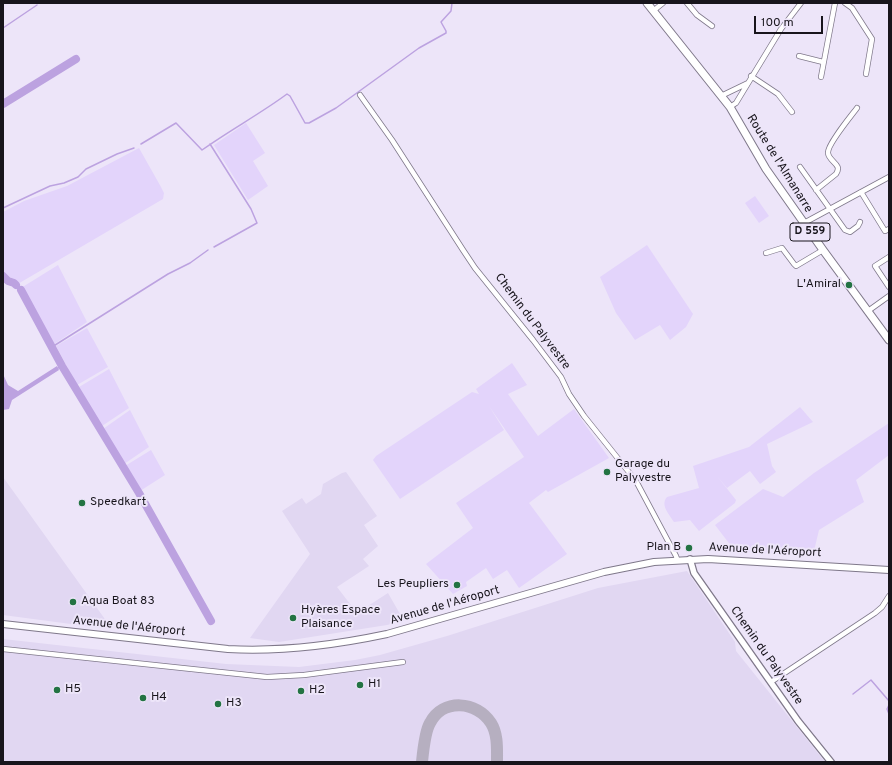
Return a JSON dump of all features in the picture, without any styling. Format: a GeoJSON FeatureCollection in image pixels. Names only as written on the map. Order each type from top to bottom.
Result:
{"type":"FeatureCollection","features":[{"type":"Feature","properties":{"kind":"main road","name":"D 559"},"geometry":{"type":"LineString","coordinates":[[647,3],[721,96]]}},
{"type":"Feature","properties":{"kind":"main road","name":"Route de l'Almanarre"},"geometry":{"type":"LineString","coordinates":[[721,96],[730,107],[766,169],[804,224],[889,340]]}},
{"type":"Feature","properties":{"kind":"main road","name":"Avenue de l'Aéroport"},"geometry":{"type":"LineString","coordinates":[[3,624],[228,649],[277,649],[357,640],[387,634],[604,572],[654,562],[690,559],[734,560],[889,570]]}},
{"type":"Feature","properties":{"kind":"street"},"geometry":{"type":"LineString","coordinates":[[653,11],[663,3]]}},
{"type":"Feature","properties":{"kind":"street"},"geometry":{"type":"LineString","coordinates":[[687,3],[697,15],[712,26]]}},
{"type":"Feature","properties":{"kind":"street"},"geometry":{"type":"LineString","coordinates":[[730,107],[736,103],[781,29],[801,3]]}},
{"type":"Feature","properties":{"kind":"street"},"geometry":{"type":"LineString","coordinates":[[821,76],[835,3]]}},
{"type":"Feature","properties":{"kind":"street"},"geometry":{"type":"LineString","coordinates":[[845,3],[852,8],[872,39],[866,74]]}},
{"type":"Feature","properties":{"kind":"street"},"geometry":{"type":"LineString","coordinates":[[799,56],[823,62]]}},
{"type":"Feature","properties":{"kind":"street"},"geometry":{"type":"LineString","coordinates":[[752,76],[778,94],[792,112]]}},
{"type":"Feature","properties":{"kind":"street"},"geometry":{"type":"LineString","coordinates":[[721,96],[748,83]]}},
{"type":"Feature","properties":{"kind":"street","name":"Chemin du Palyvestre"},"geometry":{"type":"LineString","coordinates":[[360,95],[392,140],[463,250],[534,340],[561,377],[569,394],[584,416],[636,481],[670,542],[677,560]]}},
{"type":"Feature","properties":{"kind":"street"},"geometry":{"type":"LineString","coordinates":[[816,190],[838,171],[838,166],[828,156],[828,151],[857,108]]}},
{"type":"Feature","properties":{"kind":"street"},"geometry":{"type":"LineString","coordinates":[[800,167],[829,209],[846,230],[850,232],[858,226],[860,222]]}},
{"type":"Feature","properties":{"kind":"street"},"geometry":{"type":"LineString","coordinates":[[804,224],[889,177]]}},
{"type":"Feature","properties":{"kind":"street"},"geometry":{"type":"LineString","coordinates":[[862,192],[880,225],[885,231],[889,229]]}},
{"type":"Feature","properties":{"kind":"street"},"geometry":{"type":"LineString","coordinates":[[766,253],[782,248],[796,266],[823,250]]}},
{"type":"Feature","properties":{"kind":"street"},"geometry":{"type":"LineString","coordinates":[[889,257],[875,266],[889,287]]}},
{"type":"Feature","properties":{"kind":"street"},"geometry":{"type":"LineString","coordinates":[[868,311],[889,296]]}},
{"type":"Feature","properties":{"kind":"street","name":"Chemin du Palyvestre"},"geometry":{"type":"LineString","coordinates":[[690,559],[694,572],[798,721],[831,762]]}},
{"type":"Feature","properties":{"kind":"street"},"geometry":{"type":"LineString","coordinates":[[771,682],[875,613],[882,607],[889,596]]}},
{"type":"Feature","properties":{"kind":"street"},"geometry":{"type":"LineString","coordinates":[[3,649],[267,677],[304,675],[403,662]]}},
{"type":"Feature","properties":{"kind":"shaded area"},"geometry":{"type":"Polygon","coordinates":[[[246,123],[265,153],[253,161],[268,186],[248,200],[214,145],[246,123]]]}},
{"type":"Feature","properties":{"kind":"shaded area"},"geometry":{"type":"Polygon","coordinates":[[[139,148],[164,193],[163,199],[16,285],[3,274],[3,212],[24,201],[67,186],[139,148]]]}},
{"type":"Feature","properties":{"kind":"shaded area"},"geometry":{"type":"Polygon","coordinates":[[[755,196],[769,216],[759,223],[745,203],[755,196]]]}},
{"type":"Feature","properties":{"kind":"shaded area"},"geometry":{"type":"Polygon","coordinates":[[[647,245],[693,314],[686,327],[670,340],[660,325],[635,340],[616,313],[600,277],[647,245]]]}},
{"type":"Feature","properties":{"kind":"shaded area"},"geometry":{"type":"Polygon","coordinates":[[[58,265],[87,322],[53,345],[21,288],[58,265]]]}},
{"type":"Feature","properties":{"kind":"shaded area"},"geometry":{"type":"Polygon","coordinates":[[[87,328],[108,367],[77,385],[56,346],[87,328]]]}},
{"type":"Feature","properties":{"kind":"shaded area"},"geometry":{"type":"Polygon","coordinates":[[[512,363],[527,385],[508,394],[538,436],[574,409],[609,458],[548,492],[546,490],[529,503],[567,554],[519,588],[507,570],[493,579],[486,568],[466,582],[467,586],[453,594],[426,564],[473,528],[456,503],[524,457],[489,406],[504,430],[400,499],[373,460],[376,456],[472,392],[479,394],[476,389],[512,363]]]}},
{"type":"Feature","properties":{"kind":"shaded area"},"geometry":{"type":"Polygon","coordinates":[[[57,366],[59,370],[12,400],[9,409],[3,410],[3,374],[8,385],[18,391],[57,366]]]}},
{"type":"Feature","properties":{"kind":"shaded area"},"geometry":{"type":"Polygon","coordinates":[[[109,369],[129,408],[102,426],[79,387],[109,369]]]}},
{"type":"Feature","properties":{"kind":"shaded area"},"geometry":{"type":"Polygon","coordinates":[[[800,407],[813,422],[767,444],[772,466],[776,472],[760,484],[750,471],[727,488],[717,476],[736,500],[735,503],[699,531],[690,520],[674,522],[666,510],[664,503],[665,500],[667,497],[699,488],[693,466],[749,447],[800,407]]]}},
{"type":"Feature","properties":{"kind":"shaded area"},"geometry":{"type":"Polygon","coordinates":[[[130,410],[149,447],[124,464],[103,429],[130,410]]]}},
{"type":"Feature","properties":{"kind":"shaded area"},"geometry":{"type":"Polygon","coordinates":[[[889,423],[889,455],[856,480],[864,502],[819,530],[813,555],[735,551],[715,525],[763,489],[783,497],[814,473],[889,423]]]}},
{"type":"Feature","properties":{"kind":"shaded area"},"geometry":{"type":"Polygon","coordinates":[[[151,450],[165,475],[140,491],[125,466],[151,450]]]}},
{"type":"Feature","properties":{"kind":"shaded area"},"geometry":{"type":"Polygon","coordinates":[[[346,472],[377,516],[364,525],[378,546],[363,559],[369,566],[337,587],[357,613],[388,593],[404,621],[279,642],[250,638],[310,554],[282,511],[302,498],[306,504],[321,494],[323,484],[346,472]]]}},
{"type":"Feature","properties":{"kind":"shaded area"},"geometry":{"type":"Polygon","coordinates":[[[3,477],[107,622],[101,628],[3,615],[3,477]]]}},
{"type":"Feature","properties":{"kind":"shaded area"},"geometry":{"type":"Polygon","coordinates":[[[687,571],[735,642],[736,651],[825,762],[3,762],[3,639],[226,664],[299,667],[355,660],[380,655],[447,636],[598,588],[687,571]]]}},
{"type":"Feature","properties":{"kind":"waterway"},"geometry":{"type":"LineString","coordinates":[[141,144],[176,123],[202,150],[287,94],[290,96],[305,123],[309,123],[336,108],[419,48],[446,33],[441,22],[451,11],[452,3]]}},
{"type":"Feature","properties":{"kind":"waterway"},"geometry":{"type":"LineString","coordinates":[[3,28],[37,5]]}},
{"type":"Feature","properties":{"kind":"waterway"},"geometry":{"type":"LineString","coordinates":[[3,104],[76,59]]}},
{"type":"Feature","properties":{"kind":"waterway"},"geometry":{"type":"LineString","coordinates":[[210,144],[251,209],[257,223],[214,247]]}},
{"type":"Feature","properties":{"kind":"waterway"},"geometry":{"type":"LineString","coordinates":[[3,208],[50,186],[64,183],[78,177],[86,169],[117,154],[134,148]]}},
{"type":"Feature","properties":{"kind":"waterway"},"geometry":{"type":"LineString","coordinates":[[52,347],[168,274],[190,263],[208,250]]}},
{"type":"Feature","properties":{"kind":"waterway"},"geometry":{"type":"LineString","coordinates":[[3,276],[8,281],[16,285]]}},
{"type":"Feature","properties":{"kind":"waterway"},"geometry":{"type":"LineString","coordinates":[[21,290],[62,366],[139,493],[211,621]]}},
{"type":"Feature","properties":{"kind":"waterway"},"geometry":{"type":"LineString","coordinates":[[58,368],[62,366]]}},
{"type":"Feature","properties":{"kind":"waterway"},"geometry":{"type":"LineString","coordinates":[[853,694],[871,680],[889,701]]}},
{"type":"Feature","properties":{"kind":"waterway"},"geometry":{"type":"LineString","coordinates":[[889,705],[887,709],[889,714]]}},
{"type":"Feature","properties":{"kind":"taxiway"},"geometry":{"type":"LineString","coordinates":[[422,762],[426,736],[430,723],[443,709],[460,705],[477,710],[491,723],[496,737],[497,762]]}},
{"type":"Feature","properties":{"kind":"place","name":"L'Amiral"},"geometry":{"type":"Point","coordinates":[849,285]}},
{"type":"Feature","properties":{"kind":"place","name":"Garage du Palyvestre"},"geometry":{"type":"Point","coordinates":[607,472]}},
{"type":"Feature","properties":{"kind":"place","name":"Speedkart"},"geometry":{"type":"Point","coordinates":[82,503]}},
{"type":"Feature","properties":{"kind":"place","name":"Plan B"},"geometry":{"type":"Point","coordinates":[689,548]}},
{"type":"Feature","properties":{"kind":"place","name":"Les Peupliers"},"geometry":{"type":"Point","coordinates":[457,585]}},
{"type":"Feature","properties":{"kind":"place","name":"Aqua Boat 83"},"geometry":{"type":"Point","coordinates":[73,602]}},
{"type":"Feature","properties":{"kind":"place","name":"Hyères Espace Plaisance"},"geometry":{"type":"Point","coordinates":[293,618]}},
{"type":"Feature","properties":{"kind":"place","name":"H1"},"geometry":{"type":"Point","coordinates":[360,685]}},
{"type":"Feature","properties":{"kind":"place","name":"H5"},"geometry":{"type":"Point","coordinates":[57,690]}},
{"type":"Feature","properties":{"kind":"place","name":"H2"},"geometry":{"type":"Point","coordinates":[301,691]}},
{"type":"Feature","properties":{"kind":"place","name":"H4"},"geometry":{"type":"Point","coordinates":[143,698]}},
{"type":"Feature","properties":{"kind":"place","name":"H3"},"geometry":{"type":"Point","coordinates":[218,704]}}]}
